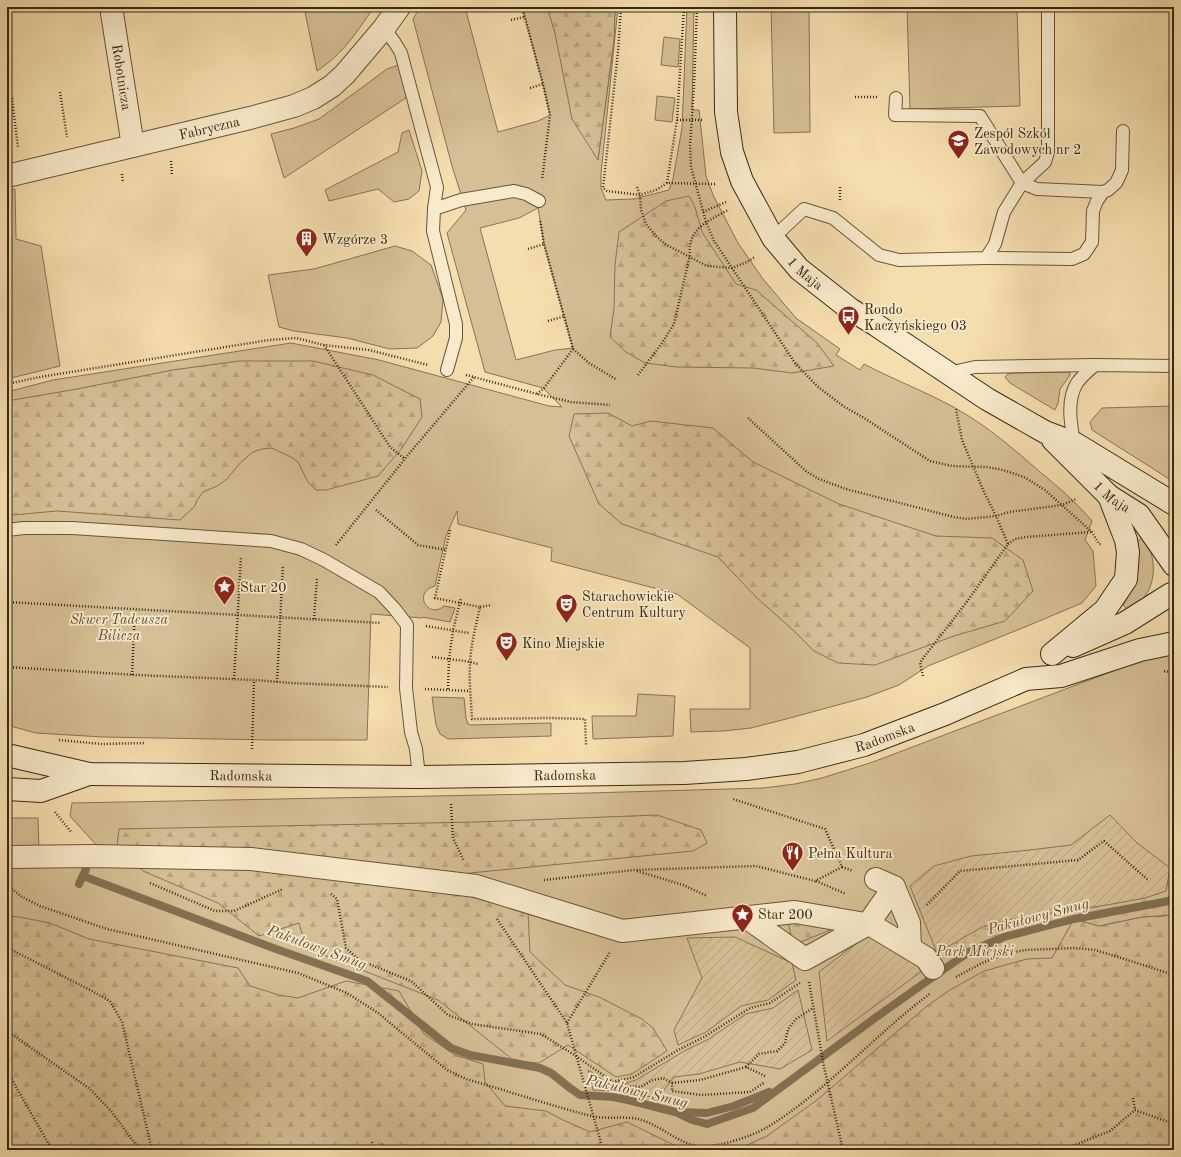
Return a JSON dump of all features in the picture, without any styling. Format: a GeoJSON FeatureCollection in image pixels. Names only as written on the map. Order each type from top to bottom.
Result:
{"type":"FeatureCollection","features":[{"type":"Feature","properties":{"kind":"street","name":"Robotnicza"},"geometry":{"type":"LineString","coordinates":[[112,7],[133,146]]}},
{"type":"Feature","properties":{"kind":"street","name":"Fabryczna"},"geometry":{"type":"LineString","coordinates":[[14,175],[250,118],[294,106],[313,98],[332,86],[344,74],[384,28],[399,7]]}},
{"type":"Feature","properties":{"kind":"street","name":"1 Maja"},"geometry":{"type":"LineString","coordinates":[[725,7],[726,112],[732,152],[742,181],[773,238],[799,269],[850,309],[987,399],[1045,432],[1074,443],[1174,504]]}},
{"type":"Feature","properties":{"kind":"street","name":"1 Maja"},"geometry":{"type":"LineString","coordinates":[[1045,432],[1109,496],[1139,516],[1174,565]]}},
{"type":"Feature","properties":{"kind":"street"},"geometry":{"type":"LineString","coordinates":[[1052,654],[1105,610],[1126,579],[1128,552],[1124,534],[1109,496]]}},
{"type":"Feature","properties":{"kind":"street"},"geometry":{"type":"LineString","coordinates":[[1173,600],[1171,580],[1174,570]]}},
{"type":"Feature","properties":{"kind":"street","name":"Radomska"},"geometry":{"type":"LineString","coordinates":[[1026,680],[1052,654],[1120,626],[1173,600]]}},
{"type":"Feature","properties":{"kind":"street","name":"Radomska"},"geometry":{"type":"LineString","coordinates":[[7,756],[89,774],[420,777],[684,773],[746,769],[798,762],[864,745],[945,714],[1026,680],[1061,676],[1140,650],[1174,642]]}},
{"type":"Feature","properties":{"kind":"street","name":"Radomska"},"geometry":{"type":"LineString","coordinates":[[7,790],[41,791],[89,774]]}},
{"type":"Feature","properties":{"kind":"street"},"geometry":{"type":"LineString","coordinates":[[7,857],[107,856],[251,859],[476,886],[622,931],[795,912],[868,924],[926,958],[935,979]]}},
{"type":"Feature","properties":{"kind":"street"},"geometry":{"type":"LineString","coordinates":[[746,917],[807,968],[868,924],[885,883],[909,924],[910,948]]}},
{"type":"Feature","properties":{"kind":"lane"},"geometry":{"type":"LineString","coordinates":[[986,258],[995,244],[1004,212],[1022,183],[1045,162],[1048,152],[1048,7]]}},
{"type":"Feature","properties":{"kind":"lane"},"geometry":{"type":"LineString","coordinates":[[384,28],[401,53],[437,187],[434,209],[434,231],[456,324],[456,338],[447,370]]}},
{"type":"Feature","properties":{"kind":"lane"},"geometry":{"type":"LineString","coordinates":[[896,98],[895,114],[980,116],[1022,183],[1037,189],[1103,192],[1108,190],[1116,183],[1122,170],[1123,131]]}},
{"type":"Feature","properties":{"kind":"lane"},"geometry":{"type":"LineString","coordinates":[[434,209],[461,200],[514,191],[526,194],[539,201]]}},
{"type":"Feature","properties":{"kind":"lane"},"geometry":{"type":"LineString","coordinates":[[773,238],[804,209],[833,218],[880,255],[899,260],[986,258],[1072,259],[1084,254],[1092,242],[1093,211],[1103,192]]}},
{"type":"Feature","properties":{"kind":"lane"},"geometry":{"type":"LineString","coordinates":[[1074,443],[1071,426],[1071,401],[1077,384],[1095,365]]}},
{"type":"Feature","properties":{"kind":"lane"},"geometry":{"type":"LineString","coordinates":[[948,373],[975,367],[1095,365],[1174,366]]}},
{"type":"Feature","properties":{"kind":"lane"},"geometry":{"type":"LineString","coordinates":[[7,530],[24,528],[72,528],[271,540],[301,549],[324,560],[378,592],[407,624],[406,688],[410,732],[416,749],[420,777]]}},
{"type":"Feature","properties":{"kind":"path"},"geometry":{"type":"LineString","coordinates":[[621,7],[618,52],[603,188],[607,191],[640,195],[656,190],[668,183],[716,184]]}},
{"type":"Feature","properties":{"kind":"path"},"geometry":{"type":"LineString","coordinates":[[668,183],[676,120],[684,7]]}},
{"type":"Feature","properties":{"kind":"path"},"geometry":{"type":"LineString","coordinates":[[511,20],[524,17]]}},
{"type":"Feature","properties":{"kind":"path"},"geometry":{"type":"LineString","coordinates":[[530,88],[543,84]]}},
{"type":"Feature","properties":{"kind":"path"},"geometry":{"type":"LineString","coordinates":[[60,92],[70,161]]}},
{"type":"Feature","properties":{"kind":"path"},"geometry":{"type":"LineString","coordinates":[[12,98],[14,175]]}},
{"type":"Feature","properties":{"kind":"path"},"geometry":{"type":"LineString","coordinates":[[676,120],[703,120]]}},
{"type":"Feature","properties":{"kind":"path"},"geometry":{"type":"LineString","coordinates":[[840,185],[840,202]]}},
{"type":"Feature","properties":{"kind":"path"},"geometry":{"type":"LineString","coordinates":[[637,187],[640,195],[641,210],[646,224],[665,244],[690,255],[707,266],[732,268],[755,257]]}},
{"type":"Feature","properties":{"kind":"path"},"geometry":{"type":"LineString","coordinates":[[703,212],[724,203]]}},
{"type":"Feature","properties":{"kind":"path"},"geometry":{"type":"LineString","coordinates":[[638,375],[674,324],[690,255],[689,248],[692,238],[698,229],[706,222],[728,210]]}},
{"type":"Feature","properties":{"kind":"path"},"geometry":{"type":"LineString","coordinates":[[528,249],[544,244]]}},
{"type":"Feature","properties":{"kind":"path"},"geometry":{"type":"LineString","coordinates":[[548,321],[565,316]]}},
{"type":"Feature","properties":{"kind":"path"},"geometry":{"type":"LineString","coordinates":[[7,384],[40,377],[269,340],[296,338],[323,345],[369,350],[571,402],[610,405]]}},
{"type":"Feature","properties":{"kind":"path"},"geometry":{"type":"LineString","coordinates":[[323,345],[390,446],[405,459]]}},
{"type":"Feature","properties":{"kind":"path"},"geometry":{"type":"LineString","coordinates":[[573,349],[589,363],[617,380]]}},
{"type":"Feature","properties":{"kind":"path"},"geometry":{"type":"LineString","coordinates":[[334,548],[405,459],[474,377]]}},
{"type":"Feature","properties":{"kind":"path"},"geometry":{"type":"LineString","coordinates":[[537,394],[544,388]]}},
{"type":"Feature","properties":{"kind":"path"},"geometry":{"type":"LineString","coordinates":[[956,406],[962,440],[1008,544]]}},
{"type":"Feature","properties":{"kind":"path"},"geometry":{"type":"LineString","coordinates":[[748,418],[807,472],[833,485],[954,517],[967,520],[996,516],[1009,512],[1062,505],[1080,497]]}},
{"type":"Feature","properties":{"kind":"path"},"geometry":{"type":"LineString","coordinates":[[376,510],[418,545],[446,550]]}},
{"type":"Feature","properties":{"kind":"path"},"geometry":{"type":"LineString","coordinates":[[450,530],[435,598],[480,607],[492,605]]}},
{"type":"Feature","properties":{"kind":"path"},"geometry":{"type":"LineString","coordinates":[[923,676],[920,663],[966,603],[1008,544],[1016,539],[1026,537],[1098,532]]}},
{"type":"Feature","properties":{"kind":"path"},"geometry":{"type":"LineString","coordinates":[[234,679],[242,539]]}},
{"type":"Feature","properties":{"kind":"path"},"geometry":{"type":"LineString","coordinates":[[278,682],[284,544]]}},
{"type":"Feature","properties":{"kind":"path"},"geometry":{"type":"LineString","coordinates":[[448,689],[449,659],[453,630],[461,598]]}},
{"type":"Feature","properties":{"kind":"path"},"geometry":{"type":"LineString","coordinates":[[7,602],[370,622]]}},
{"type":"Feature","properties":{"kind":"path"},"geometry":{"type":"LineString","coordinates":[[480,607],[470,662],[472,719],[585,719],[586,745]]}},
{"type":"Feature","properties":{"kind":"path"},"geometry":{"type":"LineString","coordinates":[[132,675],[135,609]]}},
{"type":"Feature","properties":{"kind":"path"},"geometry":{"type":"LineString","coordinates":[[436,627],[469,633]]}},
{"type":"Feature","properties":{"kind":"path"},"geometry":{"type":"LineString","coordinates":[[432,657],[479,664]]}},
{"type":"Feature","properties":{"kind":"path"},"geometry":{"type":"LineString","coordinates":[[7,667],[132,675],[254,680],[291,684],[365,686]]}},
{"type":"Feature","properties":{"kind":"path"},"geometry":{"type":"LineString","coordinates":[[252,750],[254,680]]}},
{"type":"Feature","properties":{"kind":"path"},"geometry":{"type":"LineString","coordinates":[[430,689],[470,691]]}},
{"type":"Feature","properties":{"kind":"path"},"geometry":{"type":"LineString","coordinates":[[53,739],[102,744],[145,743]]}},
{"type":"Feature","properties":{"kind":"path"},"geometry":{"type":"LineString","coordinates":[[733,799],[825,829],[842,868],[815,881]]}},
{"type":"Feature","properties":{"kind":"path"},"geometry":{"type":"LineString","coordinates":[[452,804],[453,838],[476,886]]}},
{"type":"Feature","properties":{"kind":"path"},"geometry":{"type":"LineString","coordinates":[[909,924],[960,871],[1078,860],[1104,841],[1148,880]]}},
{"type":"Feature","properties":{"kind":"path"},"geometry":{"type":"LineString","coordinates":[[542,880],[634,870],[756,866],[815,881],[850,896]]}},
{"type":"Feature","properties":{"kind":"path"},"geometry":{"type":"LineString","coordinates":[[634,870],[683,886],[709,897]]}},
{"type":"Feature","properties":{"kind":"path"},"geometry":{"type":"LineString","coordinates":[[149,882],[215,910],[234,912],[284,888]]}},
{"type":"Feature","properties":{"kind":"path"},"geometry":{"type":"LineString","coordinates":[[7,885],[22,896],[40,906],[107,929],[298,973],[347,993],[378,1013],[447,1070],[466,1079],[592,1116],[624,1117],[640,1120],[659,1127],[679,1139],[696,1146],[725,1144],[764,1129],[784,1116],[827,1082],[901,1016],[935,979]]}},
{"type":"Feature","properties":{"kind":"path"},"geometry":{"type":"LineString","coordinates":[[329,892],[337,899],[346,948],[359,960],[411,981],[448,1015],[472,1024],[541,1034],[613,1082],[634,1077],[678,1050],[704,1037],[750,1008],[770,1003],[807,968]]}},
{"type":"Feature","properties":{"kind":"path"},"geometry":{"type":"LineString","coordinates":[[496,919],[566,1023],[603,1150]]}},
{"type":"Feature","properties":{"kind":"path"},"geometry":{"type":"LineString","coordinates":[[566,1023],[622,931]]}},
{"type":"Feature","properties":{"kind":"path"},"geometry":{"type":"LineString","coordinates":[[7,946],[10,950],[110,1001],[122,1022],[152,1150]]}},
{"type":"Feature","properties":{"kind":"path"},"geometry":{"type":"LineString","coordinates":[[952,979],[982,963],[1005,954],[1026,950],[1075,948],[1094,950],[1174,974]]}},
{"type":"Feature","properties":{"kind":"path"},"geometry":{"type":"LineString","coordinates":[[807,968],[820,1047],[843,1150]]}},
{"type":"Feature","properties":{"kind":"path"},"geometry":{"type":"LineString","coordinates":[[619,1080],[628,1086],[640,1087],[653,1080],[662,1078],[672,1083],[700,1080],[746,1067],[759,1054],[777,1051],[785,1043],[788,1029],[796,1019],[813,1008]]}},
{"type":"Feature","properties":{"kind":"path"},"geometry":{"type":"LineString","coordinates":[[7,1031],[90,1089],[111,1111],[140,1150]]}},
{"type":"Feature","properties":{"kind":"path"},"geometry":{"type":"LineString","coordinates":[[746,1067],[765,1076]]}},
{"type":"Feature","properties":{"kind":"path"},"geometry":{"type":"LineString","coordinates":[[7,1071],[52,1150]]}},
{"type":"Feature","properties":{"kind":"path"},"geometry":{"type":"LineString","coordinates":[[672,1083],[672,1091],[701,1095],[750,1092],[765,1082]]}},
{"type":"Feature","properties":{"kind":"path"},"geometry":{"type":"LineString","coordinates":[[1133,1098],[1135,1110]]}},
{"type":"Feature","properties":{"kind":"path"},"geometry":{"type":"LineString","coordinates":[[1135,1110],[1174,1124]]}},
{"type":"Feature","properties":{"kind":"path"},"geometry":{"type":"LineString","coordinates":[[1062,1150],[1110,1131],[1135,1110]]}},
{"type":"Feature","properties":{"kind":"path"},"geometry":{"type":"LineString","coordinates":[[372,1142],[375,1150],[383,1144]]}},
{"type":"Feature","properties":{"kind":"green space"},"geometry":{"type":"Polygon","coordinates":[[[304,7],[374,7],[342,50],[317,71],[304,7]]]}},
{"type":"Feature","properties":{"kind":"green space","name":"Skwer Tadeusza Bilicza"},"geometry":{"type":"Polygon","coordinates":[[[420,7],[465,7],[498,132],[538,121],[550,115],[522,7],[547,7],[598,160],[614,40],[615,7],[618,7],[601,174],[601,188],[606,200],[634,199],[669,190],[673,179],[682,128],[687,7],[694,7],[692,110],[699,110],[706,176],[713,195],[738,243],[763,279],[796,318],[840,349],[836,355],[860,370],[864,364],[942,401],[967,415],[1013,449],[1080,507],[1092,521],[1085,540],[1093,551],[1096,586],[1082,603],[928,666],[899,685],[867,697],[751,728],[691,732],[690,709],[750,709],[750,648],[677,594],[551,561],[552,548],[458,524],[457,511],[446,536],[435,586],[428,589],[424,594],[425,604],[433,610],[444,606],[455,608],[450,622],[422,617],[371,614],[367,740],[103,737],[36,733],[7,725],[7,392],[53,380],[291,343],[379,360],[549,406],[562,407],[543,388],[485,372],[447,233],[466,210],[452,166],[413,19],[420,7]],[[538,208],[519,218],[480,228],[516,360],[555,350],[573,348],[544,244],[538,208]]]}},
{"type":"Feature","properties":{"kind":"green space"},"geometry":{"type":"Polygon","coordinates":[[[547,7],[615,7],[614,40],[598,160],[572,119],[555,33],[547,7]]]}},
{"type":"Feature","properties":{"kind":"green space"},"geometry":{"type":"Polygon","coordinates":[[[771,7],[809,7],[810,132],[774,133],[771,7]]]}},
{"type":"Feature","properties":{"kind":"green space"},"geometry":{"type":"Polygon","coordinates":[[[907,7],[1017,7],[1020,106],[910,109],[907,7]]]}},
{"type":"Feature","properties":{"kind":"green space"},"geometry":{"type":"Polygon","coordinates":[[[664,37],[680,39],[678,67],[661,65],[664,37]]]}},
{"type":"Feature","properties":{"kind":"green space"},"geometry":{"type":"Polygon","coordinates":[[[404,63],[412,94],[284,178],[271,134],[319,119],[387,69],[404,63]]]}},
{"type":"Feature","properties":{"kind":"green space"},"geometry":{"type":"Polygon","coordinates":[[[657,96],[675,98],[672,122],[655,120],[657,96]]]}},
{"type":"Feature","properties":{"kind":"green space"},"geometry":{"type":"Polygon","coordinates":[[[409,130],[422,171],[419,191],[409,199],[394,202],[378,189],[329,201],[325,190],[398,152],[402,133],[409,130]]]}},
{"type":"Feature","properties":{"kind":"green space"},"geometry":{"type":"Polygon","coordinates":[[[15,189],[16,239],[41,246],[60,366],[7,379],[7,190],[15,189]]]}},
{"type":"Feature","properties":{"kind":"green space"},"geometry":{"type":"Polygon","coordinates":[[[689,196],[695,207],[702,232],[736,284],[756,290],[817,343],[834,366],[792,373],[753,368],[677,367],[645,363],[626,352],[610,337],[614,308],[615,265],[619,232],[666,201],[689,196]]]}},
{"type":"Feature","properties":{"kind":"green space"},"geometry":{"type":"Polygon","coordinates":[[[395,246],[412,251],[431,265],[443,299],[441,322],[433,336],[417,348],[390,349],[347,338],[294,331],[279,327],[268,275],[314,269],[395,246]]]}},
{"type":"Feature","properties":{"kind":"green space"},"geometry":{"type":"Polygon","coordinates":[[[239,361],[313,361],[373,375],[420,399],[422,417],[402,448],[378,476],[326,490],[316,490],[308,482],[298,462],[272,448],[253,452],[241,462],[227,479],[217,486],[203,492],[197,500],[195,506],[180,520],[57,511],[13,515],[7,513],[7,401],[173,370],[239,361]]]}},
{"type":"Feature","properties":{"kind":"green space"},"geometry":{"type":"Polygon","coordinates":[[[1068,372],[1070,375],[1060,389],[1058,403],[1055,410],[1010,383],[1005,377],[1008,374],[1015,373],[1068,372]]]}},
{"type":"Feature","properties":{"kind":"green space"},"geometry":{"type":"Polygon","coordinates":[[[1174,406],[1174,482],[1092,430],[1090,422],[1102,408],[1174,406]]]}},
{"type":"Feature","properties":{"kind":"green space"},"geometry":{"type":"Polygon","coordinates":[[[608,413],[632,426],[651,421],[713,428],[753,462],[839,504],[936,536],[992,538],[1023,560],[1033,591],[1005,621],[954,636],[875,665],[838,663],[814,651],[757,598],[718,557],[622,524],[599,504],[569,436],[574,414],[608,413]]]}},
{"type":"Feature","properties":{"kind":"green space"},"geometry":{"type":"Polygon","coordinates":[[[1144,536],[1153,561],[1153,578],[1147,594],[1136,605],[1127,609],[1123,605],[1132,590],[1137,576],[1138,560],[1136,543],[1144,536]]]}},
{"type":"Feature","properties":{"kind":"green space","name":"Park Miejski"},"geometry":{"type":"Polygon","coordinates":[[[1174,655],[1174,1150],[7,1150],[7,818],[38,818],[39,850],[99,848],[70,816],[72,803],[589,793],[763,788],[795,784],[822,778],[873,762],[1150,657],[1174,655]]]}},
{"type":"Feature","properties":{"kind":"green space"},"geometry":{"type":"Polygon","coordinates":[[[638,694],[675,696],[673,736],[593,739],[592,716],[636,716],[638,694]]]}},
{"type":"Feature","properties":{"kind":"green space"},"geometry":{"type":"Polygon","coordinates":[[[432,697],[464,698],[466,718],[468,724],[471,725],[551,723],[551,736],[448,739],[440,734],[436,725],[432,697]]]}},
{"type":"Feature","properties":{"kind":"green space"},"geometry":{"type":"Polygon","coordinates":[[[657,815],[701,830],[707,843],[693,851],[460,874],[460,894],[528,912],[530,952],[565,985],[599,997],[642,1019],[653,1028],[667,1051],[632,1074],[616,1077],[568,1045],[539,1063],[512,1059],[438,1000],[306,948],[299,923],[259,936],[218,903],[143,871],[117,845],[119,829],[478,822],[657,815]]]}},
{"type":"Feature","properties":{"kind":"green space"},"geometry":{"type":"Polygon","coordinates":[[[1110,815],[1137,843],[1170,868],[1166,891],[1145,898],[1023,917],[982,927],[937,953],[910,886],[934,866],[971,856],[1071,845],[1110,815]]]}},
{"type":"Feature","properties":{"kind":"green space"},"geometry":{"type":"Polygon","coordinates":[[[1163,882],[1174,887],[1174,915],[1142,917],[1099,926],[1074,919],[1004,937],[971,951],[951,940],[984,900],[1163,882]]]}},
{"type":"Feature","properties":{"kind":"green space"},"geometry":{"type":"Polygon","coordinates":[[[1174,915],[1174,1150],[736,1150],[767,1136],[817,1100],[927,1006],[950,990],[984,971],[1027,959],[1052,958],[1074,919],[1099,926],[1142,917],[1174,915]]]}},
{"type":"Feature","properties":{"kind":"green space"},"geometry":{"type":"Polygon","coordinates":[[[7,916],[50,923],[89,939],[238,968],[250,986],[279,995],[298,998],[346,981],[399,991],[424,1034],[455,1055],[483,1064],[485,1082],[505,1106],[546,1111],[590,1132],[627,1122],[684,1150],[7,1150],[7,916]]]}},
{"type":"Feature","properties":{"kind":"green space"},"geometry":{"type":"Polygon","coordinates":[[[788,921],[840,926],[793,945],[788,921]]]}},
{"type":"Feature","properties":{"kind":"green space"},"geometry":{"type":"Polygon","coordinates":[[[870,933],[918,964],[922,971],[827,1041],[819,972],[870,933]]]}},
{"type":"Feature","properties":{"kind":"green space"},"geometry":{"type":"Polygon","coordinates":[[[735,937],[792,963],[796,980],[768,1000],[741,1006],[706,1032],[678,1045],[674,1030],[702,978],[687,938],[735,937]]]}},
{"type":"Feature","properties":{"kind":"green space"},"geometry":{"type":"Polygon","coordinates":[[[798,990],[812,1050],[780,1069],[740,1062],[699,1074],[674,1077],[658,1098],[613,1091],[593,1090],[588,1070],[614,1087],[636,1080],[686,1050],[707,1040],[746,1014],[773,1008],[798,990]]]}},
{"type":"Feature","properties":{"kind":"waterway","name":"Pakułowy Smug"},"geometry":{"type":"LineString","coordinates":[[79,884],[86,869]]}},
{"type":"Feature","properties":{"kind":"waterway","name":"Pakułowy Smug"},"geometry":{"type":"LineString","coordinates":[[83,876],[276,949],[367,981],[451,1048],[470,1055],[540,1068],[551,1073],[580,1095],[613,1097],[628,1100],[675,1112],[692,1120],[707,1124],[753,1108],[875,1018],[971,951],[1004,937],[1074,919],[1174,900]]}},
{"type":"Feature","properties":{"kind":"waterway"},"geometry":{"type":"LineString","coordinates":[[678,1112],[707,1113],[734,1106],[769,1092]]}},
{"type":"Feature","properties":{"kind":"place","name":"Zespół Szkół Zawodowych nr 2"},"geometry":{"type":"Point","coordinates":[959,160]}},
{"type":"Feature","properties":{"kind":"place","name":"Wzgórze 3"},"geometry":{"type":"Point","coordinates":[307,258]}},
{"type":"Feature","properties":{"kind":"place","name":"Rondo Kaczyńskiego 03"},"geometry":{"type":"Point","coordinates":[848,336]}},
{"type":"Feature","properties":{"kind":"place","name":"Star 20"},"geometry":{"type":"Point","coordinates":[225,606]}},
{"type":"Feature","properties":{"kind":"place","name":"Starachowickie Centrum Kultury"},"geometry":{"type":"Point","coordinates":[567,624]}},
{"type":"Feature","properties":{"kind":"place","name":"Kino Miejskie"},"geometry":{"type":"Point","coordinates":[506,662]}},
{"type":"Feature","properties":{"kind":"place","name":"Pełna Kultura"},"geometry":{"type":"Point","coordinates":[792,872]}},
{"type":"Feature","properties":{"kind":"place","name":"Star 200"},"geometry":{"type":"Point","coordinates":[743,934]}}]}
